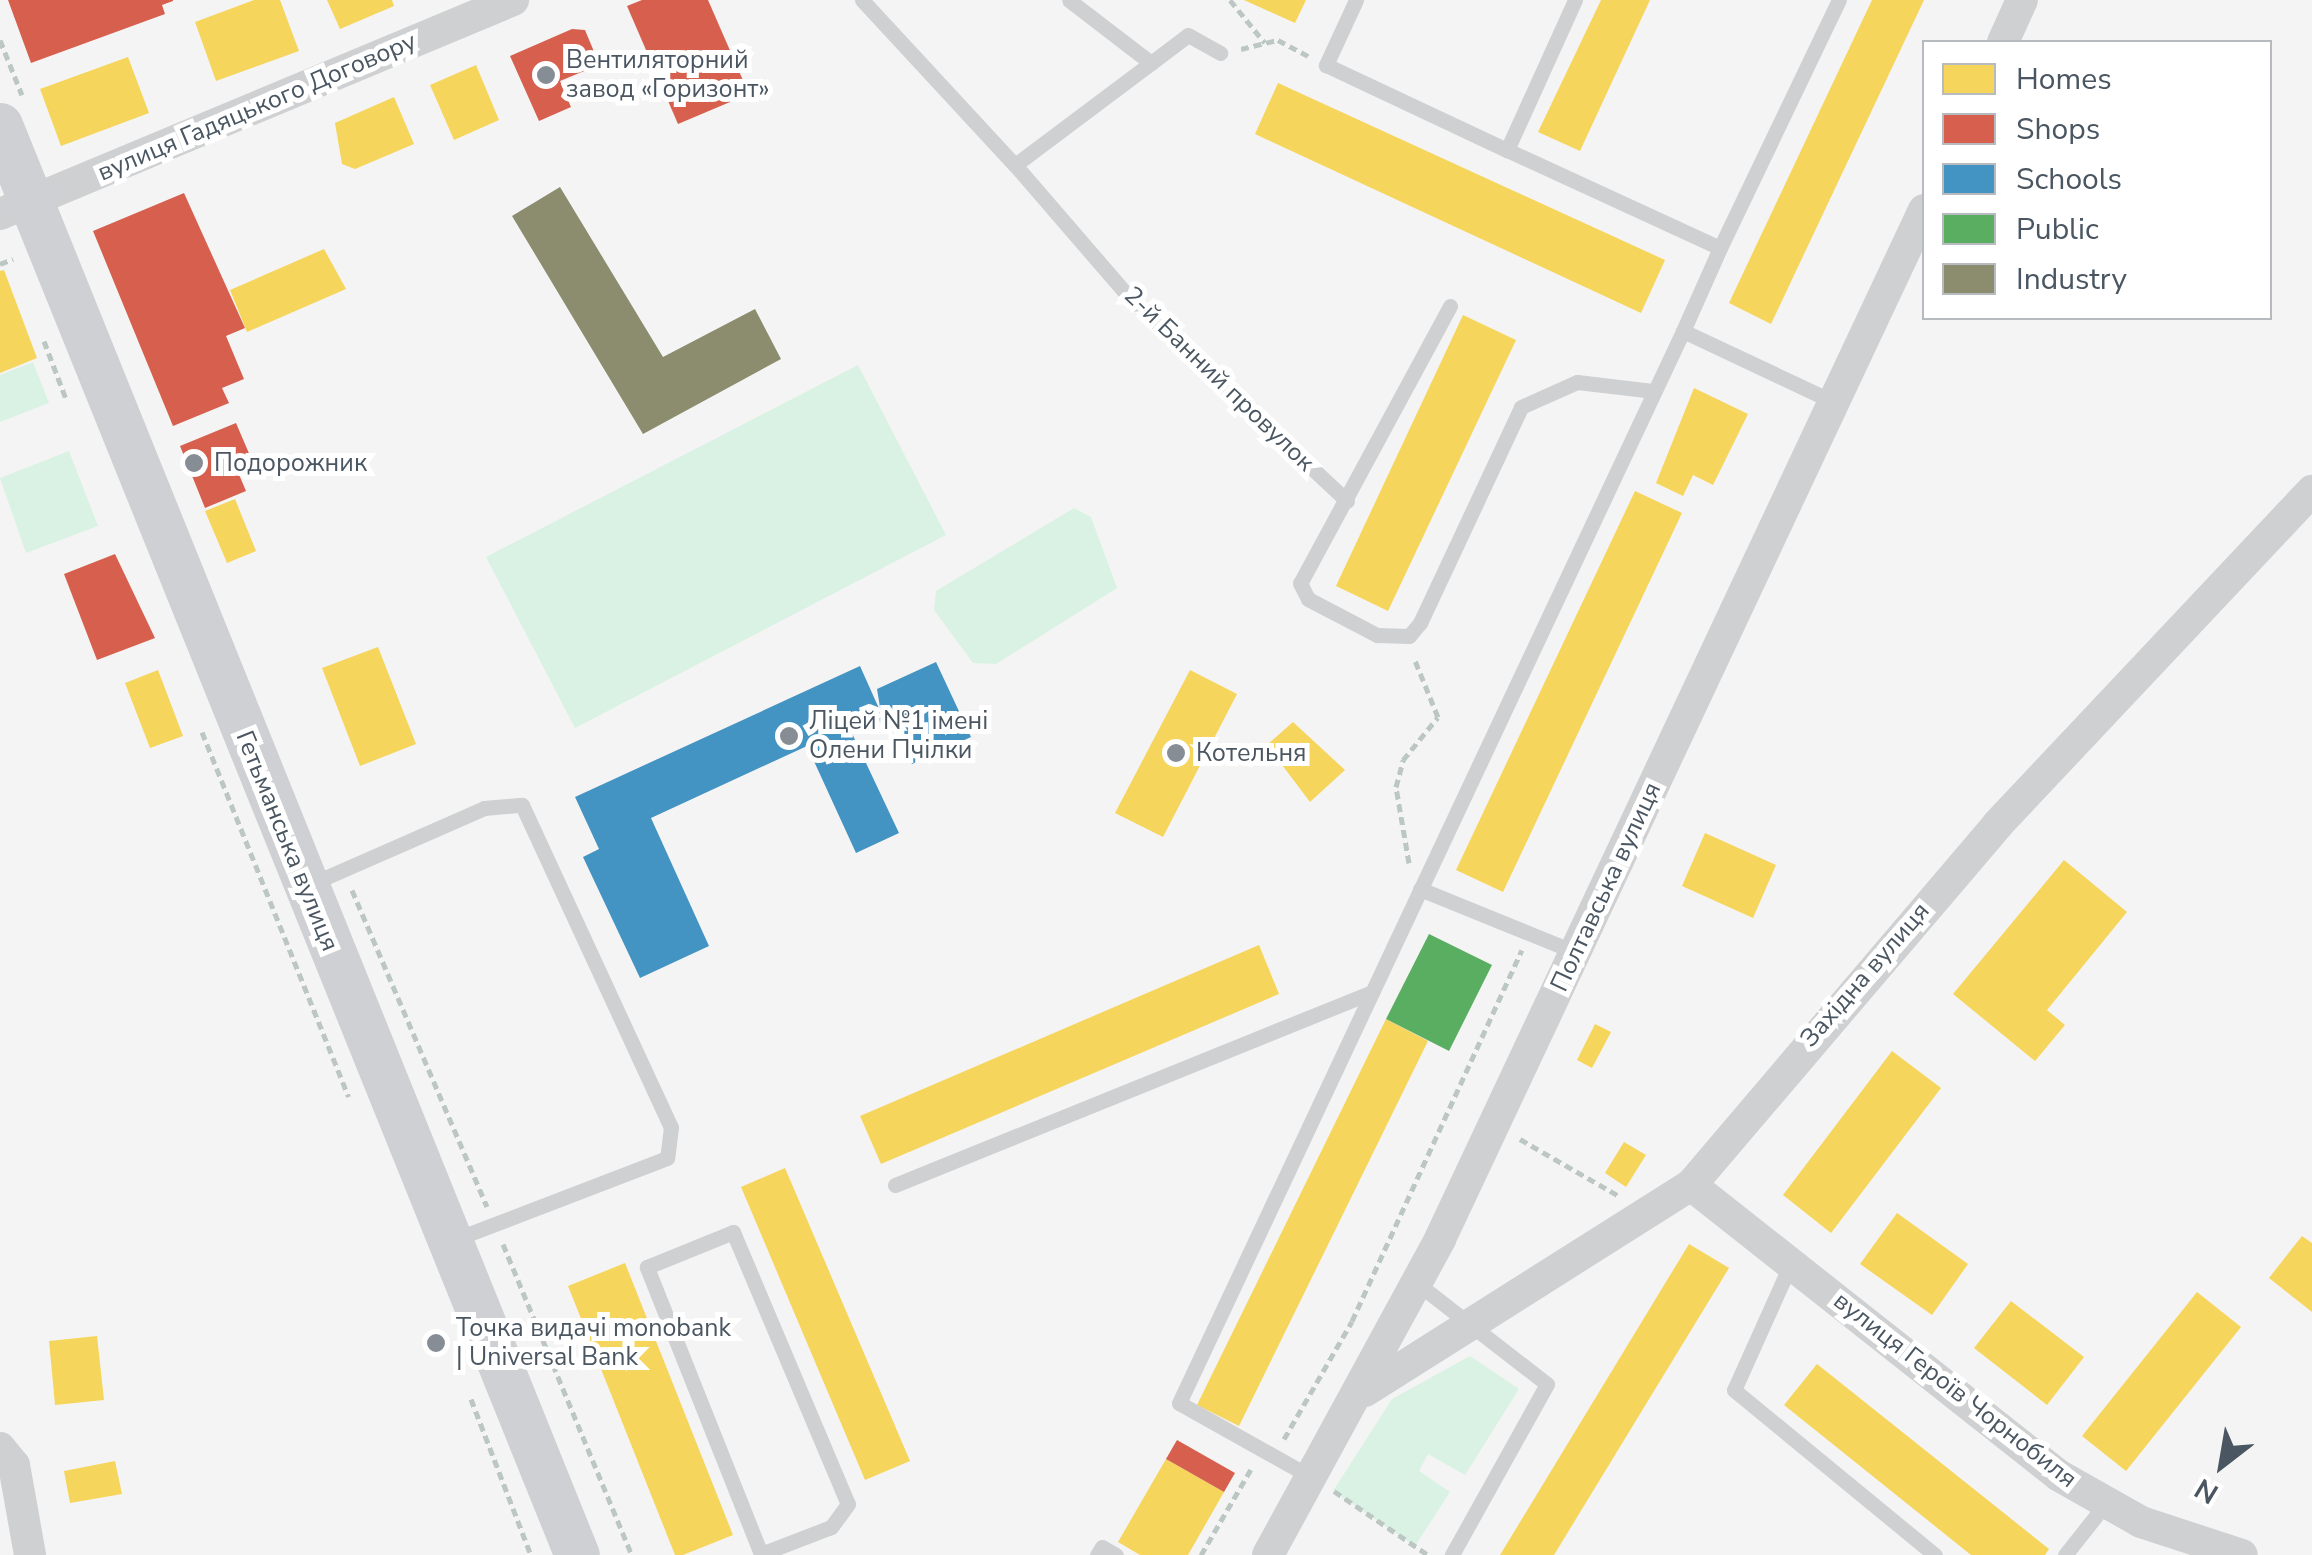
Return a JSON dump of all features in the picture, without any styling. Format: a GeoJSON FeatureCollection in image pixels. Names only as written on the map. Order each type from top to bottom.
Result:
{"type":"FeatureCollection","features":[{"type":"Feature","properties":{"kind":"street","name":"вулиця Гадяцького Договору"},"geometry":{"type":"LineString","coordinates":[[15,208],[513,0]]}},
{"type":"Feature","properties":{"kind":"street"},"geometry":{"type":"LineString","coordinates":[[2004,40],[2022,0]]}},
{"type":"Feature","properties":{"kind":"street","name":"Гетьманська вулиця"},"geometry":{"type":"LineString","coordinates":[[0,125],[15,208],[453,1240],[577,1555]]}},
{"type":"Feature","properties":{"kind":"street","name":"Полтавська вулиця"},"geometry":{"type":"LineString","coordinates":[[1268,1555],[1364,1391],[1418,1284],[1922,214]]}},
{"type":"Feature","properties":{"kind":"street","name":"Західна вулиця"},"geometry":{"type":"LineString","coordinates":[[1364,1391],[1477,1326],[1691,1184],[1998,824],[2312,491]]}},
{"type":"Feature","properties":{"kind":"street","name":"вулиця Героїв Чорнобиля"},"geometry":{"type":"LineString","coordinates":[[1691,1184],[2058,1475],[2106,1503],[2242,1555]]}},
{"type":"Feature","properties":{"kind":"street"},"geometry":{"type":"LineString","coordinates":[[0,1448],[14,1465],[30,1555]]}},
{"type":"Feature","properties":{"kind":"lane","name":"2-й Банний провулок"},"geometry":{"type":"LineString","coordinates":[[862,0],[1015,164],[1128,296],[1347,501]]}},
{"type":"Feature","properties":{"kind":"lane"},"geometry":{"type":"LineString","coordinates":[[1069,0],[1151,63]]}},
{"type":"Feature","properties":{"kind":"lane"},"geometry":{"type":"LineString","coordinates":[[1356,0],[1326,65],[1720,248]]}},
{"type":"Feature","properties":{"kind":"lane"},"geometry":{"type":"LineString","coordinates":[[1507,150],[1575,0]]}},
{"type":"Feature","properties":{"kind":"lane"},"geometry":{"type":"LineString","coordinates":[[1315,1479],[1179,1402],[1838,0]]}},
{"type":"Feature","properties":{"kind":"lane"},"geometry":{"type":"LineString","coordinates":[[1015,164],[1188,35],[1220,54]]}},
{"type":"Feature","properties":{"kind":"lane"},"geometry":{"type":"LineString","coordinates":[[1450,306],[1347,501],[1304,568],[1303,592],[1377,635],[1408,636],[1522,407],[1577,382],[1654,391]]}},
{"type":"Feature","properties":{"kind":"lane"},"geometry":{"type":"LineString","coordinates":[[1683,331],[1834,402]]}},
{"type":"Feature","properties":{"kind":"lane"},"geometry":{"type":"LineString","coordinates":[[303,887],[484,808],[522,805],[671,1127],[668,1158],[453,1240]]}},
{"type":"Feature","properties":{"kind":"lane"},"geometry":{"type":"LineString","coordinates":[[1420,889],[1575,952]]}},
{"type":"Feature","properties":{"kind":"lane"},"geometry":{"type":"LineString","coordinates":[[895,1185],[1372,992]]}},
{"type":"Feature","properties":{"kind":"lane"},"geometry":{"type":"LineString","coordinates":[[733,1232],[848,1504],[830,1528],[760,1555],[646,1267],[733,1232]]}},
{"type":"Feature","properties":{"kind":"lane"},"geometry":{"type":"LineString","coordinates":[[1792,1261],[1734,1390],[1936,1555]]}},
{"type":"Feature","properties":{"kind":"lane"},"geometry":{"type":"LineString","coordinates":[[1418,1284],[1547,1384],[1452,1555]]}},
{"type":"Feature","properties":{"kind":"lane"},"geometry":{"type":"LineString","coordinates":[[2065,1555],[2106,1503]]}},
{"type":"Feature","properties":{"kind":"lane"},"geometry":{"type":"LineString","coordinates":[[1097,1555],[1102,1546],[1116,1555]]}},
{"type":"Feature","properties":{"kind":"path"},"geometry":{"type":"LineString","coordinates":[[1230,0],[1265,44]]}},
{"type":"Feature","properties":{"kind":"path"},"geometry":{"type":"LineString","coordinates":[[1220,54],[1278,40],[1326,65]]}},
{"type":"Feature","properties":{"kind":"path"},"geometry":{"type":"LineString","coordinates":[[0,264],[12,259]]}},
{"type":"Feature","properties":{"kind":"path"},"geometry":{"type":"LineString","coordinates":[[1408,636],[1438,717],[1403,760],[1396,787],[1420,889]]}},
{"type":"Feature","properties":{"kind":"path"},"geometry":{"type":"LineString","coordinates":[[1201,1555],[1352,1320],[1529,934]]}},
{"type":"Feature","properties":{"kind":"path"},"geometry":{"type":"LineString","coordinates":[[1453,1100],[1649,1213]]}},
{"type":"Feature","properties":{"kind":"path"},"geometry":{"type":"LineString","coordinates":[[1315,1479],[1428,1555]]}},
{"type":"Feature","properties":{"kind":"green space"},"geometry":{"type":"Polygon","coordinates":[[[33,362],[49,403],[0,422],[0,375],[33,362]]]}},
{"type":"Feature","properties":{"kind":"green space"},"geometry":{"type":"Polygon","coordinates":[[[858,365],[946,535],[575,728],[486,557],[858,365]]]}},
{"type":"Feature","properties":{"kind":"green space"},"geometry":{"type":"Polygon","coordinates":[[[69,451],[98,526],[26,553],[0,478],[69,451]]]}},
{"type":"Feature","properties":{"kind":"green space"},"geometry":{"type":"Polygon","coordinates":[[[1074,508],[1091,517],[1117,588],[996,664],[973,663],[934,610],[936,591],[1074,508]]]}},
{"type":"Feature","properties":{"kind":"green space"},"geometry":{"type":"Polygon","coordinates":[[[1470,1356],[1519,1389],[1465,1475],[1428,1454],[1419,1471],[1450,1492],[1415,1546],[1333,1491],[1392,1399],[1470,1356]]]}},
{"type":"Feature","properties":{"kind":"building: Homes"},"geometry":{"type":"Polygon","coordinates":[[[254,0],[280,0],[299,51],[216,81],[195,22],[254,0]]]}},
{"type":"Feature","properties":{"kind":"building: Homes"},"geometry":{"type":"Polygon","coordinates":[[[327,0],[392,0],[394,6],[340,29],[327,0]]]}},
{"type":"Feature","properties":{"kind":"building: Homes"},"geometry":{"type":"Polygon","coordinates":[[[1244,0],[1306,0],[1295,23],[1244,0]]]}},
{"type":"Feature","properties":{"kind":"building: Homes"},"geometry":{"type":"Polygon","coordinates":[[[1601,0],[1650,0],[1580,151],[1538,132],[1601,0]]]}},
{"type":"Feature","properties":{"kind":"building: Homes"},"geometry":{"type":"Polygon","coordinates":[[[1872,0],[1924,0],[1771,324],[1729,303],[1872,0]]]}},
{"type":"Feature","properties":{"kind":"building: Homes"},"geometry":{"type":"Polygon","coordinates":[[[128,57],[149,113],[61,146],[40,89],[128,57]]]}},
{"type":"Feature","properties":{"kind":"building: Homes"},"geometry":{"type":"Polygon","coordinates":[[[476,65],[499,120],[454,140],[430,85],[476,65]]]}},
{"type":"Feature","properties":{"kind":"building: Homes"},"geometry":{"type":"Polygon","coordinates":[[[1278,83],[1665,260],[1641,313],[1255,134],[1278,83]]]}},
{"type":"Feature","properties":{"kind":"building: Homes"},"geometry":{"type":"Polygon","coordinates":[[[394,97],[414,144],[355,169],[342,164],[335,123],[394,97]]]}},
{"type":"Feature","properties":{"kind":"building: Homes"},"geometry":{"type":"Polygon","coordinates":[[[324,249],[346,289],[247,332],[230,290],[324,249]]]}},
{"type":"Feature","properties":{"kind":"building: Homes"},"geometry":{"type":"Polygon","coordinates":[[[4,270],[37,358],[0,373],[0,271],[4,270]]]}},
{"type":"Feature","properties":{"kind":"building: Homes"},"geometry":{"type":"Polygon","coordinates":[[[1463,315],[1516,340],[1388,611],[1336,586],[1463,315]]]}},
{"type":"Feature","properties":{"kind":"building: Homes"},"geometry":{"type":"Polygon","coordinates":[[[1694,388],[1748,414],[1713,485],[1693,475],[1683,496],[1656,483],[1694,388]]]}},
{"type":"Feature","properties":{"kind":"building: Homes"},"geometry":{"type":"Polygon","coordinates":[[[1635,491],[1682,513],[1503,892],[1456,870],[1635,491]]]}},
{"type":"Feature","properties":{"kind":"building: Homes"},"geometry":{"type":"Polygon","coordinates":[[[235,499],[256,551],[227,563],[205,511],[235,499]]]}},
{"type":"Feature","properties":{"kind":"building: Homes"},"geometry":{"type":"Polygon","coordinates":[[[378,647],[416,744],[360,766],[322,668],[378,647]]]}},
{"type":"Feature","properties":{"kind":"building: Homes"},"geometry":{"type":"Polygon","coordinates":[[[158,670],[183,736],[150,748],[125,683],[158,670]]]}},
{"type":"Feature","properties":{"kind":"building: Homes","name":"Котельня"},"geometry":{"type":"Polygon","coordinates":[[[1190,670],[1237,694],[1163,837],[1115,813],[1190,670]]]}},
{"type":"Feature","properties":{"kind":"building: Homes"},"geometry":{"type":"Polygon","coordinates":[[[1293,722],[1345,770],[1310,802],[1267,745],[1293,722]]]}},
{"type":"Feature","properties":{"kind":"building: Homes"},"geometry":{"type":"Polygon","coordinates":[[[1705,833],[1776,865],[1753,918],[1682,886],[1705,833]]]}},
{"type":"Feature","properties":{"kind":"building: Homes"},"geometry":{"type":"Polygon","coordinates":[[[2064,860],[2127,912],[2047,1010],[2065,1025],[2035,1061],[1953,994],[2064,860]]]}},
{"type":"Feature","properties":{"kind":"building: Homes"},"geometry":{"type":"Polygon","coordinates":[[[1259,945],[1279,994],[881,1164],[860,1116],[1259,945]]]}},
{"type":"Feature","properties":{"kind":"building: Homes"},"geometry":{"type":"Polygon","coordinates":[[[1386,1019],[1428,1041],[1239,1426],[1197,1405],[1386,1019]]]}},
{"type":"Feature","properties":{"kind":"building: Homes"},"geometry":{"type":"Polygon","coordinates":[[[1595,1024],[1611,1032],[1592,1068],[1577,1060],[1595,1024]]]}},
{"type":"Feature","properties":{"kind":"building: Homes"},"geometry":{"type":"Polygon","coordinates":[[[1892,1051],[1941,1088],[1831,1233],[1783,1195],[1892,1051]]]}},
{"type":"Feature","properties":{"kind":"building: Homes"},"geometry":{"type":"Polygon","coordinates":[[[1624,1142],[1646,1155],[1626,1187],[1605,1173],[1624,1142]]]}},
{"type":"Feature","properties":{"kind":"building: Homes"},"geometry":{"type":"Polygon","coordinates":[[[785,1168],[910,1461],[865,1480],[741,1187],[785,1168]]]}},
{"type":"Feature","properties":{"kind":"building: Homes"},"geometry":{"type":"Polygon","coordinates":[[[1897,1213],[1968,1264],[1932,1315],[1860,1264],[1897,1213]]]}},
{"type":"Feature","properties":{"kind":"building: Homes"},"geometry":{"type":"Polygon","coordinates":[[[2302,1236],[2312,1243],[2312,1312],[2269,1278],[2302,1236]]]}},
{"type":"Feature","properties":{"kind":"building: Homes"},"geometry":{"type":"Polygon","coordinates":[[[1689,1244],[1729,1268],[1554,1555],[1500,1555],[1689,1244]]]}},
{"type":"Feature","properties":{"kind":"building: Homes"},"geometry":{"type":"Polygon","coordinates":[[[625,1263],[733,1535],[683,1555],[675,1555],[568,1286],[625,1263]]]}},
{"type":"Feature","properties":{"kind":"building: Homes"},"geometry":{"type":"Polygon","coordinates":[[[2197,1292],[2241,1327],[2126,1471],[2082,1436],[2197,1292]]]}},
{"type":"Feature","properties":{"kind":"building: Homes"},"geometry":{"type":"Polygon","coordinates":[[[2011,1301],[2084,1357],[2047,1405],[1974,1348],[2011,1301]]]}},
{"type":"Feature","properties":{"kind":"building: Homes"},"geometry":{"type":"Polygon","coordinates":[[[97,1336],[104,1400],[55,1405],[49,1341],[97,1336]]]}},
{"type":"Feature","properties":{"kind":"building: Homes"},"geometry":{"type":"Polygon","coordinates":[[[1817,1364],[2049,1549],[2045,1555],[1971,1555],[1784,1405],[1817,1364]]]}},
{"type":"Feature","properties":{"kind":"building: Homes"},"geometry":{"type":"Polygon","coordinates":[[[1166,1459],[1224,1492],[1188,1555],[1140,1555],[1118,1542],[1166,1459]]]}},
{"type":"Feature","properties":{"kind":"building: Homes"},"geometry":{"type":"Polygon","coordinates":[[[115,1461],[122,1494],[70,1503],[64,1471],[115,1461]]]}},
{"type":"Feature","properties":{"kind":"building: Shops"},"geometry":{"type":"Polygon","coordinates":[[[8,0],[173,1],[162,5],[165,14],[31,63],[8,0]]]}},
{"type":"Feature","properties":{"kind":"building: Shops"},"geometry":{"type":"Polygon","coordinates":[[[642,0],[708,0],[749,94],[678,124],[627,6],[642,0]]]}},
{"type":"Feature","properties":{"kind":"building: Shops","name":"Вентиляторний завод «Горизонт»"},"geometry":{"type":"Polygon","coordinates":[[[572,29],[585,30],[595,54],[584,59],[589,69],[560,81],[571,107],[539,121],[510,56],[572,29]]]}},
{"type":"Feature","properties":{"kind":"building: Shops"},"geometry":{"type":"Polygon","coordinates":[[[184,193],[245,328],[226,336],[244,379],[222,388],[229,403],[173,426],[93,231],[184,193]]]}},
{"type":"Feature","properties":{"kind":"building: Shops"},"geometry":{"type":"Polygon","coordinates":[[[236,423],[251,458],[235,465],[246,491],[205,508],[180,446],[236,423]]]}},
{"type":"Feature","properties":{"kind":"building: Shops"},"geometry":{"type":"Polygon","coordinates":[[[115,554],[155,638],[97,660],[64,574],[115,554]]]}},
{"type":"Feature","properties":{"kind":"building: Shops"},"geometry":{"type":"Polygon","coordinates":[[[1177,1440],[1235,1473],[1224,1492],[1166,1459],[1177,1440]]]}},
{"type":"Feature","properties":{"kind":"building: Schools"},"geometry":{"type":"Polygon","coordinates":[[[936,662],[971,737],[912,764],[893,724],[883,728],[876,714],[849,727],[899,833],[856,853],[807,746],[651,818],[709,946],[640,978],[583,857],[599,849],[575,797],[860,666],[881,713],[877,689],[936,662]]]}},
{"type":"Feature","properties":{"kind":"building: Public"},"geometry":{"type":"Polygon","coordinates":[[[1429,934],[1492,965],[1449,1051],[1386,1019],[1429,934]]]}},
{"type":"Feature","properties":{"kind":"building: Industry"},"geometry":{"type":"Polygon","coordinates":[[[560,187],[663,357],[755,309],[781,359],[643,434],[512,216],[560,187]]]}},
{"type":"Feature","properties":{"kind":"place","name":"Вентиляторний завод «Горизонт»"},"geometry":{"type":"Point","coordinates":[546,75]}},
{"type":"Feature","properties":{"kind":"place","name":"Подорожник"},"geometry":{"type":"Point","coordinates":[194,463]}},
{"type":"Feature","properties":{"kind":"place","name":"Ліцей №1 імені Олени Пчілки"},"geometry":{"type":"Point","coordinates":[789,736]}},
{"type":"Feature","properties":{"kind":"place","name":"Котельня"},"geometry":{"type":"Point","coordinates":[1176,753]}},
{"type":"Feature","properties":{"kind":"place","name":"Точка видачі monobank | Universal Bank"},"geometry":{"type":"Point","coordinates":[436,1343]}}]}
